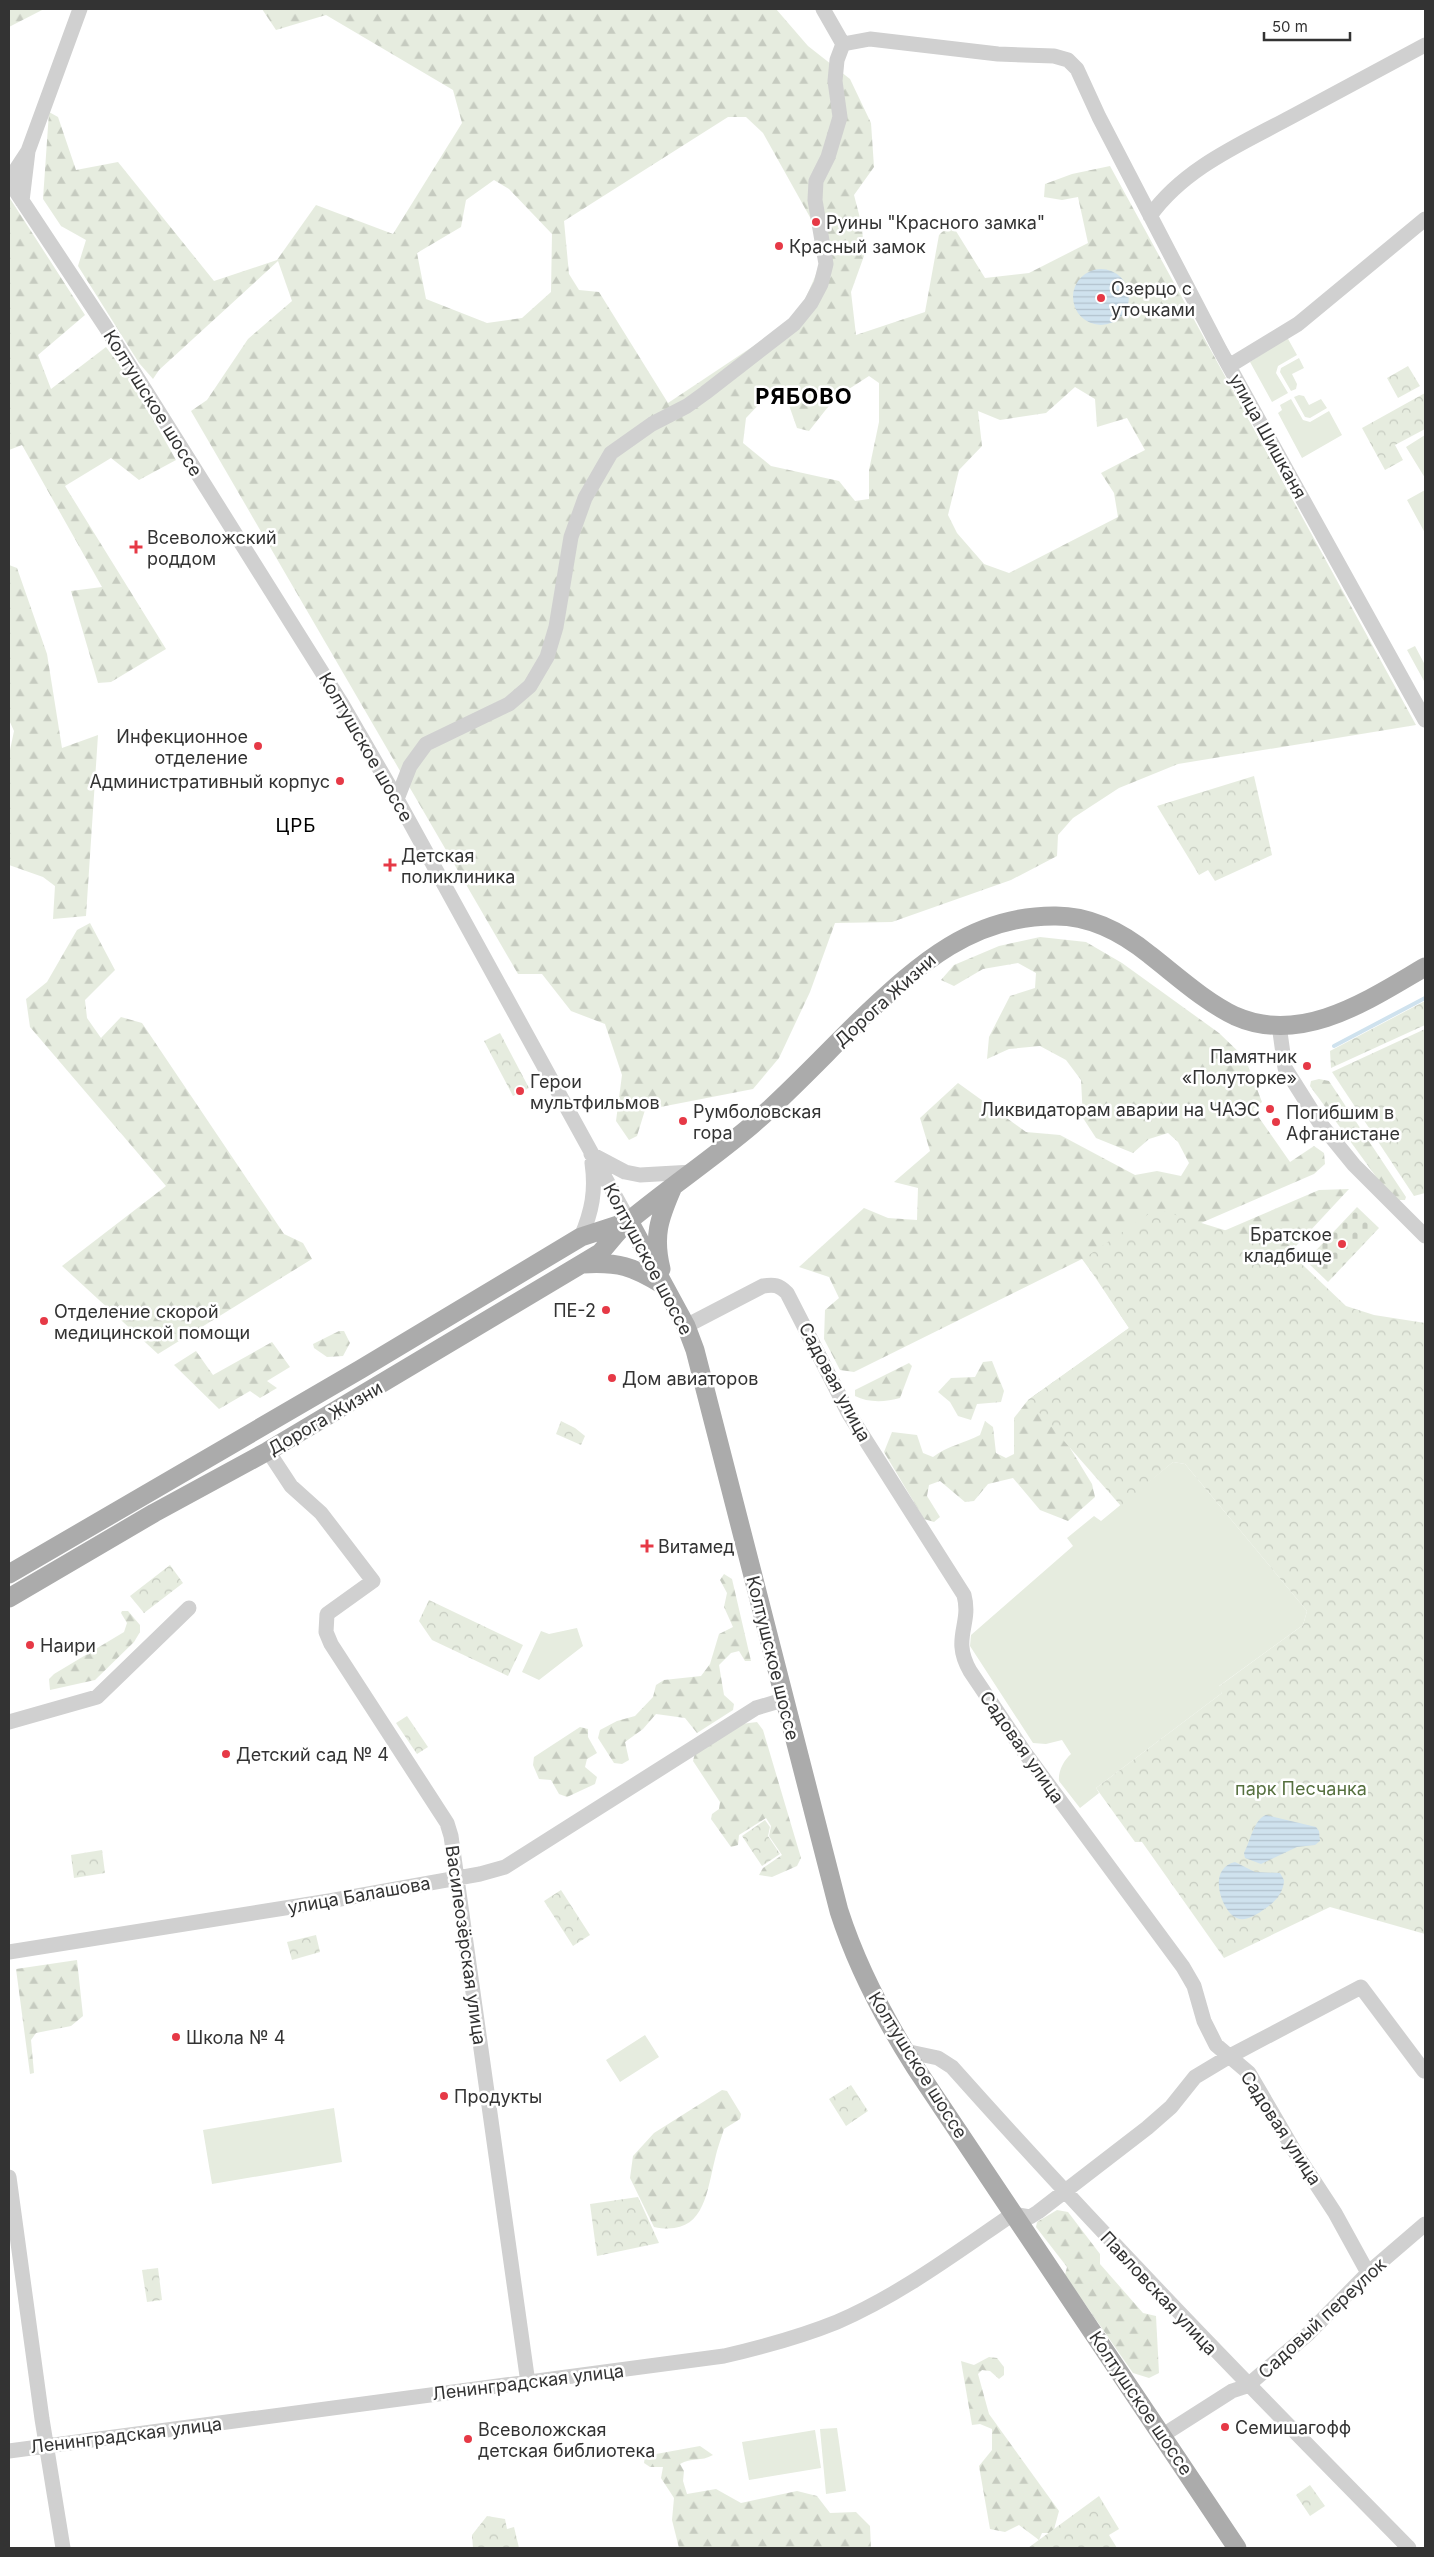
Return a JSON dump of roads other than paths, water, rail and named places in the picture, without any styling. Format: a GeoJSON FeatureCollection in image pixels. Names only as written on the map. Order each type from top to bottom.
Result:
{"type":"FeatureCollection","features":[{"type":"Feature","properties":{"kind":"main road","name":"Дорога Жизни"},"geometry":{"type":"LineString","coordinates":[[9,1598],[154,1513],[268,1451],[600,1253],[628,1221],[694,1172],[755,1122],[910,973],[943,948],[973,932],[1000,923],[1031,917],[1057,916],[1086,920],[1109,928],[1134,942],[1193,988],[1229,1012],[1259,1023],[1279,1025],[1303,1023],[1332,1016],[1371,999],[1425,967]]}},
{"type":"Feature","properties":{"kind":"main road"},"geometry":{"type":"LineString","coordinates":[[666,1287],[657,1252],[657,1234],[659,1219],[672,1189]]}},
{"type":"Feature","properties":{"kind":"main road","name":"Дорога Жизни"},"geometry":{"type":"LineString","coordinates":[[9,1574],[346,1378],[581,1237],[628,1221]]}},
{"type":"Feature","properties":{"kind":"main road","name":"Колтушское шоссе"},"geometry":{"type":"LineString","coordinates":[[628,1221],[666,1287],[696,1350],[783,1700],[846,1932],[887,2022],[1237,2548]]}},
{"type":"Feature","properties":{"kind":"main road"},"geometry":{"type":"LineString","coordinates":[[583,1264],[610,1262],[626,1265],[640,1270],[666,1287]]}},
{"type":"Feature","properties":{"kind":"street"},"geometry":{"type":"LineString","coordinates":[[397,799],[410,766],[426,744],[509,704],[530,686],[547,657],[556,627],[571,537],[585,498],[611,453],[652,424],[687,406],[705,393],[794,324],[811,303],[821,284],[826,264],[815,200],[816,181],[828,157],[840,117],[835,81],[837,60],[842,44],[823,9]]}},
{"type":"Feature","properties":{"kind":"street"},"geometry":{"type":"LineString","coordinates":[[9,181],[28,151],[82,12]]}},
{"type":"Feature","properties":{"kind":"street"},"geometry":{"type":"LineString","coordinates":[[842,44],[870,39],[998,54],[1054,56],[1068,60],[1077,69],[1150,216],[1229,366]]}},
{"type":"Feature","properties":{"kind":"street"},"geometry":{"type":"LineString","coordinates":[[1150,216],[1163,198],[1182,181],[1224,153],[1425,45]]}},
{"type":"Feature","properties":{"kind":"street"},"geometry":{"type":"LineString","coordinates":[[22,201],[28,151]]}},
{"type":"Feature","properties":{"kind":"street","name":"Колтушское шоссе"},"geometry":{"type":"LineString","coordinates":[[9,181],[105,326],[342,704],[397,799],[628,1221]]}},
{"type":"Feature","properties":{"kind":"street","name":"улица Шишканя"},"geometry":{"type":"LineString","coordinates":[[1425,219],[1298,324],[1229,366],[1425,720]]}},
{"type":"Feature","properties":{"kind":"street"},"geometry":{"type":"LineString","coordinates":[[1279,1025],[1285,1068],[1314,1114],[1354,1165],[1425,1236]]}},
{"type":"Feature","properties":{"kind":"street"},"geometry":{"type":"LineString","coordinates":[[591,1154],[625,1172],[640,1175],[694,1172]]}},
{"type":"Feature","properties":{"kind":"street"},"geometry":{"type":"LineString","coordinates":[[581,1237],[589,1218],[594,1197],[591,1154]]}},
{"type":"Feature","properties":{"kind":"street","name":"Садовая улица"},"geometry":{"type":"LineString","coordinates":[[686,1326],[763,1286],[781,1287],[787,1293],[849,1414],[964,1595],[966,1612],[960,1640],[963,1659],[970,1672],[1037,1770],[1183,1967],[1194,1986],[1204,2020],[1216,2044],[1249,2073],[1295,2152],[1336,2213],[1368,2273]]}},
{"type":"Feature","properties":{"kind":"street","name":"Василеозёрская улица"},"geometry":{"type":"LineString","coordinates":[[268,1451],[291,1486],[321,1513],[373,1581],[327,1614],[326,1632],[331,1644],[447,1823],[452,1836],[479,2044],[528,2383]]}},
{"type":"Feature","properties":{"kind":"street"},"geometry":{"type":"LineString","coordinates":[[9,1722],[97,1697],[189,1608]]}},
{"type":"Feature","properties":{"kind":"street","name":"улица Балашова"},"geometry":{"type":"LineString","coordinates":[[9,1952],[307,1904],[505,1867],[756,1708],[783,1700]]}},
{"type":"Feature","properties":{"kind":"street"},"geometry":{"type":"LineString","coordinates":[[1013,2214],[1030,2216],[1064,2192],[1148,2128],[1170,2107],[1195,2077],[1230,2056],[1361,1987],[1424,2071]]}},
{"type":"Feature","properties":{"kind":"street","name":"Павловская улица"},"geometry":{"type":"LineString","coordinates":[[905,2051],[938,2058],[952,2067],[1064,2192],[1248,2386],[1409,2548]]}},
{"type":"Feature","properties":{"kind":"street"},"geometry":{"type":"LineString","coordinates":[[9,2177],[46,2445],[63,2548]]}},
{"type":"Feature","properties":{"kind":"street","name":"Ленинградская улица"},"geometry":{"type":"LineString","coordinates":[[9,2451],[724,2356],[786,2341],[847,2318],[901,2288],[1013,2214]]}},
{"type":"Feature","properties":{"kind":"street","name":"Садовый переулок"},"geometry":{"type":"LineString","coordinates":[[1163,2435],[1232,2391],[1248,2386],[1308,2334],[1368,2273],[1425,2224]]}},
{"type":"Feature","properties":{"kind":"water"},"geometry":{"type":"Polygon","coordinates":[[[1096,269],[1106,269],[1121,277],[1127,286],[1129,297],[1127,308],[1121,317],[1106,325],[1096,325],[1085,320],[1078,313],[1073,302],[1073,292],[1078,281],[1085,274],[1096,269]]]}},
{"type":"Feature","properties":{"kind":"water"},"geometry":{"type":"Polygon","coordinates":[[[1266,1815],[1316,1827],[1319,1831],[1320,1841],[1315,1845],[1297,1847],[1261,1864],[1245,1858],[1244,1853],[1255,1826],[1266,1815]]]}},
{"type":"Feature","properties":{"kind":"water"},"geometry":{"type":"Polygon","coordinates":[[[1235,1862],[1255,1872],[1280,1873],[1284,1880],[1281,1893],[1273,1903],[1254,1916],[1243,1919],[1238,1919],[1229,1911],[1224,1904],[1219,1886],[1220,1874],[1223,1869],[1235,1862]]]}},
{"type":"Feature","properties":{"kind":"waterway"},"geometry":{"type":"LineString","coordinates":[[1334,1046],[1425,998]]}},
{"type":"Feature","properties":{"kind":"place","name":"Руины \"Красного замка\""},"geometry":{"type":"Point","coordinates":[816,222]}},
{"type":"Feature","properties":{"kind":"place","name":"Красный замок"},"geometry":{"type":"Point","coordinates":[779,246]}},
{"type":"Feature","properties":{"kind":"place","name":"Озерцо с уточками"},"geometry":{"type":"Point","coordinates":[1101,298]}},
{"type":"Feature","properties":{"kind":"place","name":"Всеволожский роддом"},"geometry":{"type":"Point","coordinates":[136,547]}},
{"type":"Feature","properties":{"kind":"place","name":"Инфекционное отделение"},"geometry":{"type":"Point","coordinates":[258,746]}},
{"type":"Feature","properties":{"kind":"place","name":"Административный корпус"},"geometry":{"type":"Point","coordinates":[340,781]}},
{"type":"Feature","properties":{"kind":"place","name":"Детская поликлиника"},"geometry":{"type":"Point","coordinates":[390,865]}},
{"type":"Feature","properties":{"kind":"place","name":"Памятник «Полуторке»"},"geometry":{"type":"Point","coordinates":[1307,1066]}},
{"type":"Feature","properties":{"kind":"place","name":"Герои мультфильмов"},"geometry":{"type":"Point","coordinates":[520,1091]}},
{"type":"Feature","properties":{"kind":"place","name":"Ликвидаторам аварии на ЧАЭС"},"geometry":{"type":"Point","coordinates":[1270,1109]}},
{"type":"Feature","properties":{"kind":"place","name":"Румболовская гора"},"geometry":{"type":"Point","coordinates":[683,1121]}},
{"type":"Feature","properties":{"kind":"place","name":"Погибшим в Афганистане"},"geometry":{"type":"Point","coordinates":[1276,1122]}},
{"type":"Feature","properties":{"kind":"place","name":"Братское кладбище"},"geometry":{"type":"Point","coordinates":[1342,1244]}},
{"type":"Feature","properties":{"kind":"place","name":"ПЕ-2"},"geometry":{"type":"Point","coordinates":[606,1310]}},
{"type":"Feature","properties":{"kind":"place","name":"Отделение скорой медицинской помощи"},"geometry":{"type":"Point","coordinates":[44,1321]}},
{"type":"Feature","properties":{"kind":"place","name":"Дом авиаторов"},"geometry":{"type":"Point","coordinates":[612,1378]}},
{"type":"Feature","properties":{"kind":"place","name":"Витамед"},"geometry":{"type":"Point","coordinates":[647,1546]}},
{"type":"Feature","properties":{"kind":"place","name":"Наири"},"geometry":{"type":"Point","coordinates":[30,1645]}},
{"type":"Feature","properties":{"kind":"place","name":"Детский сад № 4"},"geometry":{"type":"Point","coordinates":[226,1754]}},
{"type":"Feature","properties":{"kind":"place","name":"Школа № 4"},"geometry":{"type":"Point","coordinates":[176,2037]}},
{"type":"Feature","properties":{"kind":"place","name":"Продукты"},"geometry":{"type":"Point","coordinates":[444,2096]}},
{"type":"Feature","properties":{"kind":"place","name":"Семишагофф"},"geometry":{"type":"Point","coordinates":[1225,2427]}},
{"type":"Feature","properties":{"kind":"place","name":"Всеволожская детская библиотека"},"geometry":{"type":"Point","coordinates":[468,2439]}},
{"type":"Feature","properties":{"kind":"district","name":"РЯБОВО"},"geometry":{"type":"Point","coordinates":[804,396]}},
{"type":"Feature","properties":{"kind":"district","name":"ЦРБ"},"geometry":{"type":"Point","coordinates":[296,825]}},
{"type":"Feature","properties":{"kind":"park label","name":"парк Песчанка"},"geometry":{"type":"Point","coordinates":[1301,1788]}}]}
